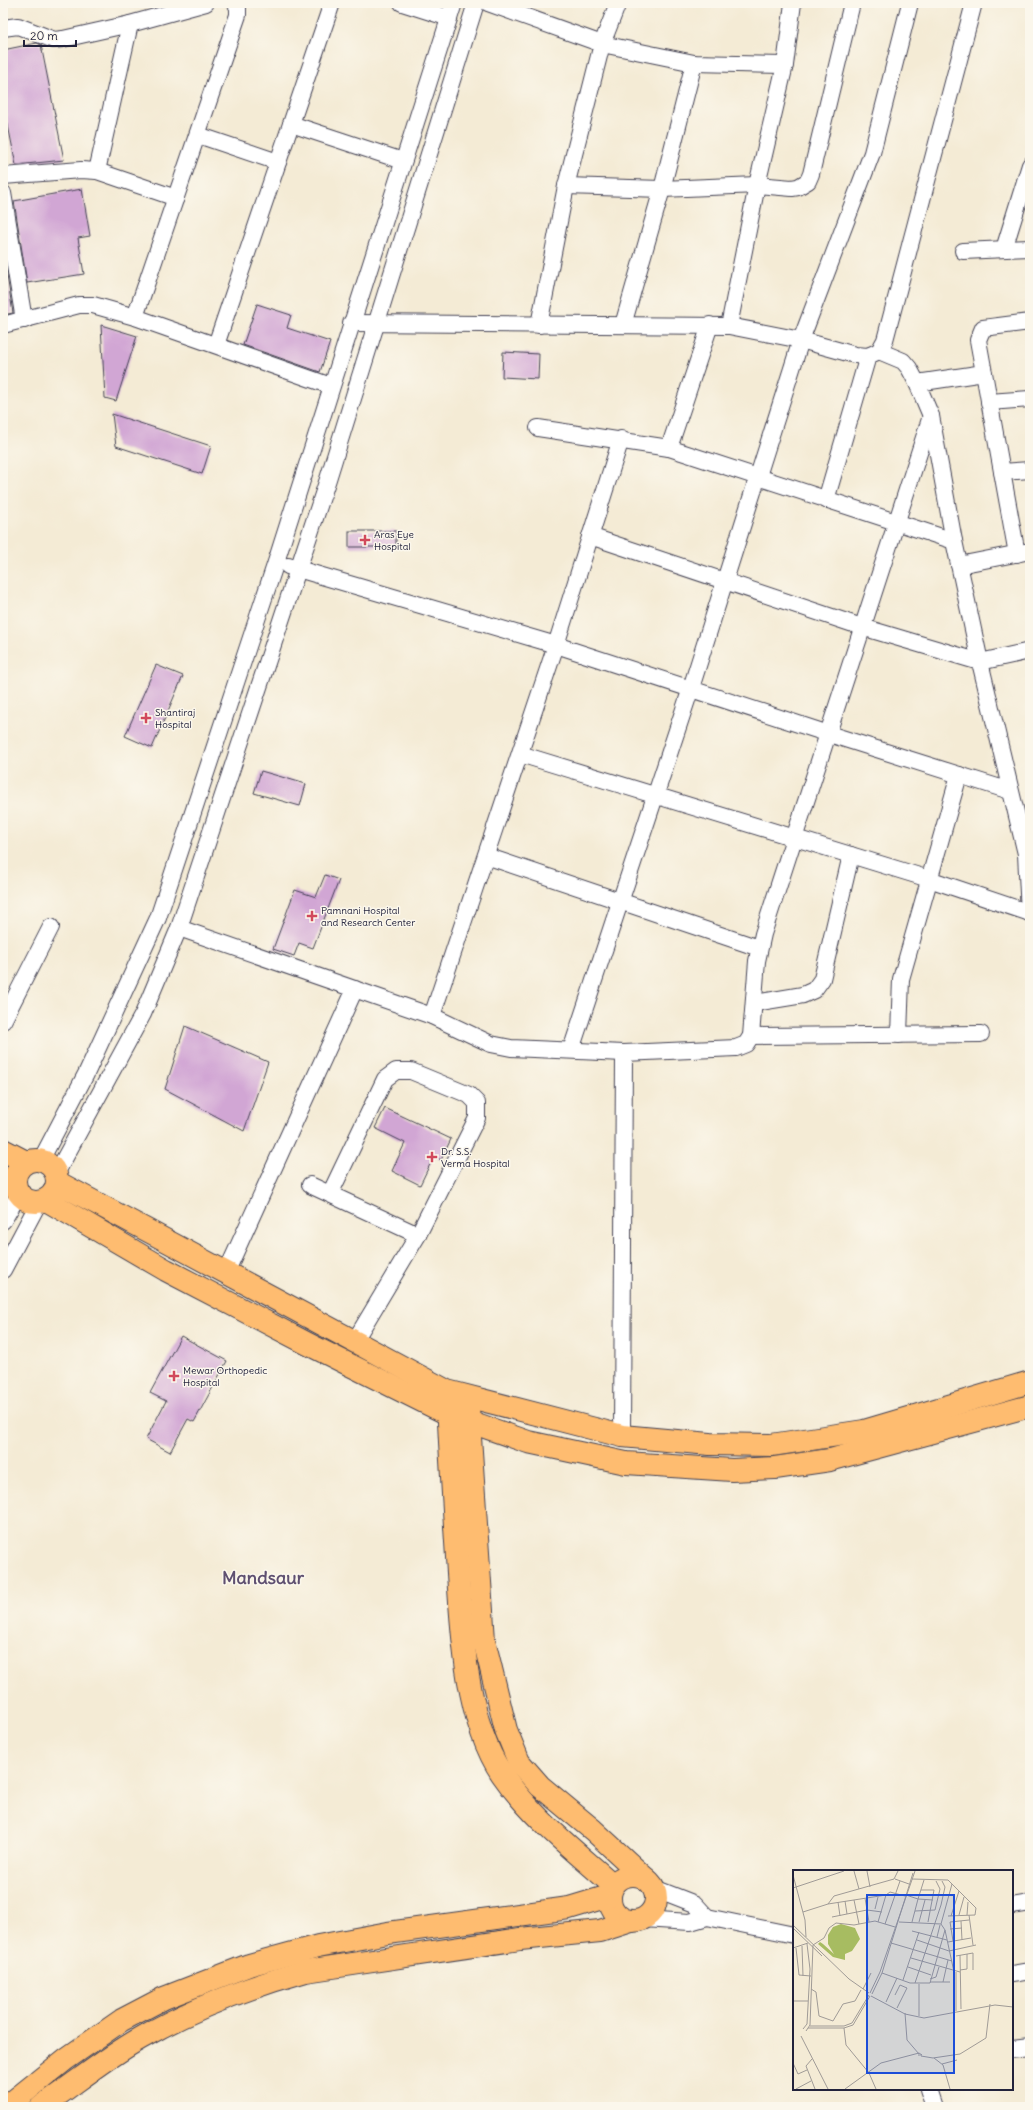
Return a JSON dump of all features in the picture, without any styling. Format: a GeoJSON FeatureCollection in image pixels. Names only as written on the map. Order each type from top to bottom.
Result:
{"type":"FeatureCollection","features":[{"type":"Feature","properties":{"kind":"main road"},"geometry":{"type":"LineString","coordinates":[[3,1150],[166,1270],[308,1344],[458,1417],[528,1442],[626,1463],[732,1470],[775,1468],[830,1460],[1030,1406]]}},
{"type":"Feature","properties":{"kind":"main road"},"geometry":{"type":"LineString","coordinates":[[44,1180],[31,1202],[12,1187],[16,1173],[44,1180],[226,1273],[447,1392],[622,1436],[710,1444],[770,1445],[864,1431],[1030,1382]]}},
{"type":"Feature","properties":{"kind":"main road"},"geometry":{"type":"LineString","coordinates":[[41,2107],[140,2038],[202,2006],[284,1977],[306,1971],[488,1944],[600,1931],[637,1920],[652,1911],[656,1900],[650,1883],[593,1830],[540,1786],[519,1762],[506,1730],[484,1640],[458,1417],[447,1392]]}},
{"type":"Feature","properties":{"kind":"main road"},"geometry":{"type":"LineString","coordinates":[[468,1397],[458,1417],[461,1612],[469,1680],[480,1725],[490,1752],[502,1774],[532,1812],[611,1890],[612,1908],[620,1917],[637,1920]]}},
{"type":"Feature","properties":{"kind":"main road"},"geometry":{"type":"LineString","coordinates":[[7,2104],[66,2059],[122,2020],[164,1998],[249,1965],[326,1944],[388,1933],[569,1908],[611,1890],[623,1877],[634,1875],[650,1883]]}},
{"type":"Feature","properties":{"kind":"street"},"geometry":{"type":"LineString","coordinates":[[3,28],[18,26],[28,28],[54,40],[130,24],[206,3]]}},
{"type":"Feature","properties":{"kind":"street"},"geometry":{"type":"LineString","coordinates":[[135,317],[238,15],[238,6],[235,3]]}},
{"type":"Feature","properties":{"kind":"street"},"geometry":{"type":"LineString","coordinates":[[216,345],[332,3]]}},
{"type":"Feature","properties":{"kind":"street"},"geometry":{"type":"LineString","coordinates":[[3,1270],[44,1180],[86,1074],[158,918],[276,562],[452,10],[402,3]]}},
{"type":"Feature","properties":{"kind":"street"},"geometry":{"type":"LineString","coordinates":[[44,1180],[143,1014],[179,928],[328,478],[476,3]]}},
{"type":"Feature","properties":{"kind":"street"},"geometry":{"type":"LineString","coordinates":[[488,3],[602,44],[694,63],[785,65]]}},
{"type":"Feature","properties":{"kind":"street"},"geometry":{"type":"LineString","coordinates":[[539,325],[566,186],[602,44],[618,3]]}},
{"type":"Feature","properties":{"kind":"street"},"geometry":{"type":"LineString","coordinates":[[729,326],[757,185],[785,65],[793,3]]}},
{"type":"Feature","properties":{"kind":"street"},"geometry":{"type":"LineString","coordinates":[[566,186],[662,189],[757,185],[792,188],[798,187],[808,181],[852,3]]}},
{"type":"Feature","properties":{"kind":"street"},"geometry":{"type":"LineString","coordinates":[[571,1050],[725,582],[801,340],[872,153],[910,3]]}},
{"type":"Feature","properties":{"kind":"street"},"geometry":{"type":"LineString","coordinates":[[826,500],[874,353],[885,340],[974,3]]}},
{"type":"Feature","properties":{"kind":"street"},"geometry":{"type":"LineString","coordinates":[[97,171],[130,24]]}},
{"type":"Feature","properties":{"kind":"street"},"geometry":{"type":"LineString","coordinates":[[623,325],[662,189],[694,63]]}},
{"type":"Feature","properties":{"kind":"street"},"geometry":{"type":"LineString","coordinates":[[291,124],[404,161]]}},
{"type":"Feature","properties":{"kind":"street"},"geometry":{"type":"LineString","coordinates":[[198,135],[278,162]]}},
{"type":"Feature","properties":{"kind":"street"},"geometry":{"type":"LineString","coordinates":[[1004,249],[1030,165]]}},
{"type":"Feature","properties":{"kind":"street"},"geometry":{"type":"LineString","coordinates":[[3,176],[81,170],[97,171],[176,198]]}},
{"type":"Feature","properties":{"kind":"street"},"geometry":{"type":"LineString","coordinates":[[3,193],[24,320]]}},
{"type":"Feature","properties":{"kind":"street"},"geometry":{"type":"LineString","coordinates":[[963,251],[1030,248]]}},
{"type":"Feature","properties":{"kind":"street"},"geometry":{"type":"LineString","coordinates":[[3,325],[79,305],[93,305],[135,317],[332,386]]}},
{"type":"Feature","properties":{"kind":"street"},"geometry":{"type":"LineString","coordinates":[[959,565],[1024,552],[1002,472],[978,340],[983,328],[1030,322]]}},
{"type":"Feature","properties":{"kind":"street"},"geometry":{"type":"LineString","coordinates":[[351,323],[729,326],[801,340],[855,355],[874,353],[903,361],[918,383],[931,416],[954,541],[980,662],[1026,854],[1029,913],[851,854],[520,754]]}},
{"type":"Feature","properties":{"kind":"street"},"geometry":{"type":"LineString","coordinates":[[669,448],[710,325]]}},
{"type":"Feature","properties":{"kind":"street"},"geometry":{"type":"LineString","coordinates":[[918,383],[984,374]]}},
{"type":"Feature","properties":{"kind":"street"},"geometry":{"type":"LineString","coordinates":[[989,402],[1030,400]]}},
{"type":"Feature","properties":{"kind":"street"},"geometry":{"type":"LineString","coordinates":[[179,928],[432,1016],[491,1044],[511,1048],[624,1053],[736,1048],[746,1044],[751,1036],[759,948],[931,416]]}},
{"type":"Feature","properties":{"kind":"street"},"geometry":{"type":"LineString","coordinates":[[538,428],[669,448],[954,541]]}},
{"type":"Feature","properties":{"kind":"street"},"geometry":{"type":"LineString","coordinates":[[432,1016],[556,645],[621,440]]}},
{"type":"Feature","properties":{"kind":"street"},"geometry":{"type":"LineString","coordinates":[[1002,472],[1030,470]]}},
{"type":"Feature","properties":{"kind":"street"},"geometry":{"type":"LineString","coordinates":[[590,536],[862,627],[980,662],[1030,651]]}},
{"type":"Feature","properties":{"kind":"street"},"geometry":{"type":"LineString","coordinates":[[276,562],[556,645],[1010,791]]}},
{"type":"Feature","properties":{"kind":"street"},"geometry":{"type":"LineString","coordinates":[[899,1036],[901,979],[960,775]]}},
{"type":"Feature","properties":{"kind":"street"},"geometry":{"type":"LineString","coordinates":[[755,1003],[803,995],[814,990],[822,979],[851,854]]}},
{"type":"Feature","properties":{"kind":"street"},"geometry":{"type":"LineString","coordinates":[[486,856],[759,948]]}},
{"type":"Feature","properties":{"kind":"street"},"geometry":{"type":"LineString","coordinates":[[3,1021],[50,928]]}},
{"type":"Feature","properties":{"kind":"street"},"geometry":{"type":"LineString","coordinates":[[226,1273],[355,989]]}},
{"type":"Feature","properties":{"kind":"street"},"geometry":{"type":"LineString","coordinates":[[751,1036],[899,1036],[981,1034]]}},
{"type":"Feature","properties":{"kind":"street"},"geometry":{"type":"LineString","coordinates":[[622,1436],[624,1053]]}},
{"type":"Feature","properties":{"kind":"street"},"geometry":{"type":"LineString","coordinates":[[330,1194],[385,1079],[396,1071],[411,1071],[469,1095],[477,1104],[477,1118],[418,1236],[354,1342]]}},
{"type":"Feature","properties":{"kind":"street"},"geometry":{"type":"LineString","coordinates":[[310,1184],[418,1236]]}},
{"type":"Feature","properties":{"kind":"street"},"geometry":{"type":"LineString","coordinates":[[3,1221],[12,1187]]}},
{"type":"Feature","properties":{"kind":"street"},"geometry":{"type":"LineString","coordinates":[[650,1883],[695,1904],[707,1917]]}},
{"type":"Feature","properties":{"kind":"street"},"geometry":{"type":"LineString","coordinates":[[1013,1906],[1030,1902]]}},
{"type":"Feature","properties":{"kind":"street"},"geometry":{"type":"LineString","coordinates":[[637,1920],[690,1922],[707,1917],[792,1936]]}},
{"type":"Feature","properties":{"kind":"street"},"geometry":{"type":"LineString","coordinates":[[1013,1974],[1030,1972]]}},
{"type":"Feature","properties":{"kind":"street"},"geometry":{"type":"LineString","coordinates":[[1013,2050],[1030,2047]]}},
{"type":"Feature","properties":{"kind":"street"},"geometry":{"type":"LineString","coordinates":[[928,2090],[934,2107]]}},
{"type":"Feature","properties":{"kind":"building"},"geometry":{"type":"Polygon","coordinates":[[[37,43],[41,45],[64,160],[16,165],[3,100],[3,50],[37,43]]]}},
{"type":"Feature","properties":{"kind":"building"},"geometry":{"type":"Polygon","coordinates":[[[82,189],[90,236],[78,238],[84,274],[27,283],[14,201],[82,189]]]}},
{"type":"Feature","properties":{"kind":"building"},"geometry":{"type":"Polygon","coordinates":[[[3,251],[13,313],[3,315],[3,251]]]}},
{"type":"Feature","properties":{"kind":"building"},"geometry":{"type":"Polygon","coordinates":[[[257,304],[291,315],[287,328],[330,342],[320,372],[243,345],[257,304]]]}},
{"type":"Feature","properties":{"kind":"building"},"geometry":{"type":"Polygon","coordinates":[[[101,325],[137,336],[116,401],[105,398],[101,325]]]}},
{"type":"Feature","properties":{"kind":"building"},"geometry":{"type":"Polygon","coordinates":[[[503,352],[539,354],[538,379],[502,377],[503,352]]]}},
{"type":"Feature","properties":{"kind":"building"},"geometry":{"type":"Polygon","coordinates":[[[112,414],[211,446],[202,474],[116,446],[112,414]]]}},
{"type":"Feature","properties":{"kind":"building"},"geometry":{"type":"Polygon","coordinates":[[[349,531],[396,531],[396,547],[349,547],[349,531]]]}},
{"type":"Feature","properties":{"kind":"building"},"geometry":{"type":"Polygon","coordinates":[[[156,665],[183,676],[152,748],[125,736],[156,665]]]}},
{"type":"Feature","properties":{"kind":"building"},"geometry":{"type":"Polygon","coordinates":[[[261,771],[306,784],[300,806],[254,793],[261,771]]]}},
{"type":"Feature","properties":{"kind":"building"},"geometry":{"type":"Polygon","coordinates":[[[325,875],[339,880],[313,948],[299,943],[294,956],[273,949],[295,890],[316,897],[325,875]]]}},
{"type":"Feature","properties":{"kind":"building"},"geometry":{"type":"Polygon","coordinates":[[[185,1026],[268,1062],[244,1131],[165,1089],[185,1026]]]}},
{"type":"Feature","properties":{"kind":"building"},"geometry":{"type":"Polygon","coordinates":[[[385,1108],[451,1139],[441,1160],[434,1156],[420,1185],[392,1171],[405,1143],[375,1128],[385,1108]]]}},
{"type":"Feature","properties":{"kind":"building"},"geometry":{"type":"Polygon","coordinates":[[[181,1336],[227,1361],[194,1422],[188,1419],[170,1452],[146,1439],[166,1401],[150,1393],[181,1336]]]}},
{"type":"Feature","properties":{"kind":"place","name":"Aras Eye Hospital"},"geometry":{"type":"Point","coordinates":[365,540]}},
{"type":"Feature","properties":{"kind":"place","name":"Shantiraj Hospital"},"geometry":{"type":"Point","coordinates":[146,718]}},
{"type":"Feature","properties":{"kind":"place","name":"Pamnani Hospital and Research Center"},"geometry":{"type":"Point","coordinates":[312,916]}},
{"type":"Feature","properties":{"kind":"place","name":"Dr. S.S. Verma Hospital"},"geometry":{"type":"Point","coordinates":[432,1157]}},
{"type":"Feature","properties":{"kind":"place","name":"Mewar Orthopedic Hospital"},"geometry":{"type":"Point","coordinates":[174,1376]}},
{"type":"Feature","properties":{"kind":"district","name":"Mandsaur"},"geometry":{"type":"Point","coordinates":[263,1578]}}]}
